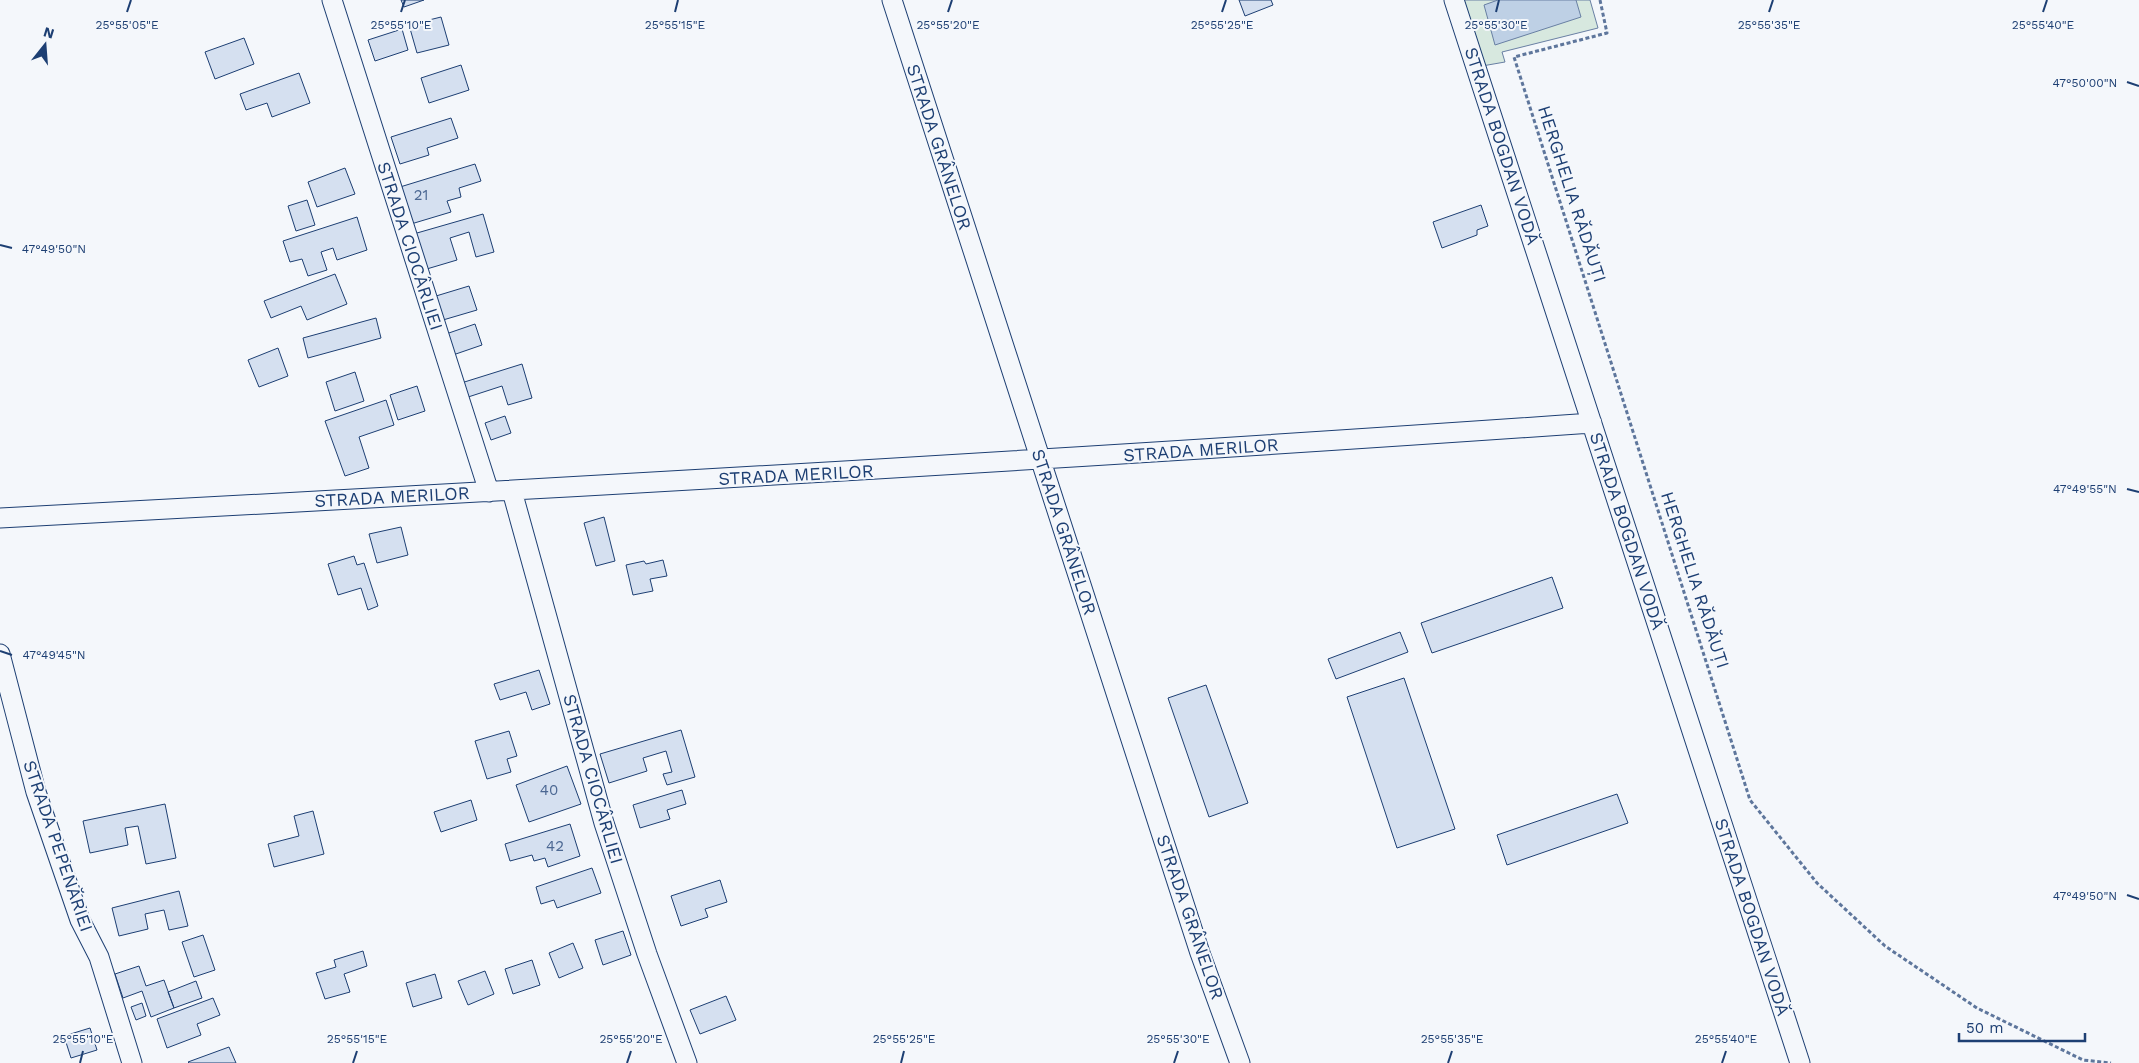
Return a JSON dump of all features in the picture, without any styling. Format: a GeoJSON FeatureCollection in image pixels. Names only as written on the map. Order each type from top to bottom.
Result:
{"type":"FeatureCollection","features":[{"type":"Feature","properties":{"kind":"street","name":"STRADA CIOCÂRLIEI"},"geometry":{"type":"LineString","coordinates":[[332,0],[489,492]]}},
{"type":"Feature","properties":{"kind":"street","name":"STRADA GRÂNELOR"},"geometry":{"type":"LineString","coordinates":[[892,0],[1200,953],[1240,1063]]}},
{"type":"Feature","properties":{"kind":"street","name":"STRADA BOGDAN VODĂ"},"geometry":{"type":"LineString","coordinates":[[1454,0],[1800,1063]]}},
{"type":"Feature","properties":{"kind":"street","name":"STRADA MERILOR"},"geometry":{"type":"LineString","coordinates":[[0,518],[512,491],[1041,460],[1592,423]]}},
{"type":"Feature","properties":{"kind":"street","name":"STRADA CIOCÂRLIEI"},"geometry":{"type":"LineString","coordinates":[[512,491],[604,823],[647,954],[687,1063]]}},
{"type":"Feature","properties":{"kind":"street","name":"STRADA PEPENĂRIEI"},"geometry":{"type":"LineString","coordinates":[[0,654],[36,792],[80,920],[99,957],[132,1063]]}},
{"type":"Feature","properties":{"kind":"path","name":"HERGHELIA RĂDĂUȚI"},"geometry":{"type":"LineString","coordinates":[[1600,0],[1607,33],[1514,57],[1750,800],[1817,883],[1885,946],[1978,1008],[2083,1060],[2111,1063]]}},
{"type":"Feature","properties":{"kind":"shaded area"},"geometry":{"type":"Polygon","coordinates":[[[1460,0],[1590,0],[1598,28],[1502,52],[1505,62],[1482,66],[1460,0]]]}},
{"type":"Feature","properties":{"kind":"water"},"geometry":{"type":"Polygon","coordinates":[[[1498,0],[1576,0],[1581,17],[1495,45],[1484,5],[1498,0]]]}},
{"type":"Feature","properties":{"kind":"building"},"geometry":{"type":"Polygon","coordinates":[[[401,0],[424,0],[404,7],[401,0]]]}},
{"type":"Feature","properties":{"kind":"building"},"geometry":{"type":"Polygon","coordinates":[[[1239,0],[1271,0],[1273,5],[1245,16],[1239,0]]]}},
{"type":"Feature","properties":{"kind":"building"},"geometry":{"type":"Polygon","coordinates":[[[441,17],[449,45],[417,53],[409,25],[441,17]]]}},
{"type":"Feature","properties":{"kind":"building"},"geometry":{"type":"Polygon","coordinates":[[[402,29],[408,50],[375,61],[368,40],[402,29]]]}},
{"type":"Feature","properties":{"kind":"building"},"geometry":{"type":"Polygon","coordinates":[[[244,38],[254,64],[215,79],[205,52],[244,38]]]}},
{"type":"Feature","properties":{"kind":"building"},"geometry":{"type":"Polygon","coordinates":[[[461,65],[469,90],[429,103],[421,78],[461,65]]]}},
{"type":"Feature","properties":{"kind":"building"},"geometry":{"type":"Polygon","coordinates":[[[299,73],[310,103],[272,117],[267,103],[246,110],[240,94],[299,73]]]}},
{"type":"Feature","properties":{"kind":"building"},"geometry":{"type":"Polygon","coordinates":[[[451,118],[458,138],[427,148],[429,155],[400,164],[391,137],[451,118]]]}},
{"type":"Feature","properties":{"kind":"building"},"geometry":{"type":"Polygon","coordinates":[[[475,164],[481,181],[459,188],[461,197],[447,201],[451,212],[411,224],[400,187],[475,164]]]}},
{"type":"Feature","properties":{"kind":"building"},"geometry":{"type":"Polygon","coordinates":[[[345,168],[355,194],[317,207],[308,182],[345,168]]]}},
{"type":"Feature","properties":{"kind":"building"},"geometry":{"type":"Polygon","coordinates":[[[307,200],[315,225],[296,231],[288,206],[307,200]]]}},
{"type":"Feature","properties":{"kind":"building"},"geometry":{"type":"Polygon","coordinates":[[[1481,205],[1488,226],[1477,230],[1477,235],[1442,248],[1433,222],[1481,205]]]}},
{"type":"Feature","properties":{"kind":"building"},"geometry":{"type":"Polygon","coordinates":[[[483,214],[494,252],[476,257],[469,232],[450,238],[457,260],[420,271],[410,235],[483,214]]]}},
{"type":"Feature","properties":{"kind":"building"},"geometry":{"type":"Polygon","coordinates":[[[357,217],[367,250],[337,260],[333,248],[321,252],[327,270],[308,276],[302,259],[290,262],[283,241],[357,217]]]}},
{"type":"Feature","properties":{"kind":"building"},"geometry":{"type":"Polygon","coordinates":[[[335,274],[347,304],[307,320],[301,306],[271,318],[264,301],[335,274]]]}},
{"type":"Feature","properties":{"kind":"building"},"geometry":{"type":"Polygon","coordinates":[[[469,286],[477,310],[443,320],[436,296],[469,286]]]}},
{"type":"Feature","properties":{"kind":"building"},"geometry":{"type":"Polygon","coordinates":[[[376,318],[381,338],[308,358],[303,338],[376,318]]]}},
{"type":"Feature","properties":{"kind":"building"},"geometry":{"type":"Polygon","coordinates":[[[475,324],[482,345],[450,356],[443,335],[475,324]]]}},
{"type":"Feature","properties":{"kind":"building"},"geometry":{"type":"Polygon","coordinates":[[[278,348],[288,376],[259,387],[248,360],[278,348]]]}},
{"type":"Feature","properties":{"kind":"building"},"geometry":{"type":"Polygon","coordinates":[[[522,364],[532,398],[508,405],[502,386],[462,399],[458,384],[522,364]]]}},
{"type":"Feature","properties":{"kind":"building"},"geometry":{"type":"Polygon","coordinates":[[[355,372],[364,401],[335,411],[326,382],[355,372]]]}},
{"type":"Feature","properties":{"kind":"building"},"geometry":{"type":"Polygon","coordinates":[[[417,386],[425,411],[398,420],[390,395],[417,386]]]}},
{"type":"Feature","properties":{"kind":"building"},"geometry":{"type":"Polygon","coordinates":[[[386,400],[394,425],[359,437],[369,468],[345,476],[325,421],[386,400]]]}},
{"type":"Feature","properties":{"kind":"building"},"geometry":{"type":"Polygon","coordinates":[[[505,416],[511,433],[491,440],[485,423],[505,416]]]}},
{"type":"Feature","properties":{"kind":"building"},"geometry":{"type":"Polygon","coordinates":[[[604,517],[615,561],[596,566],[584,523],[604,517]]]}},
{"type":"Feature","properties":{"kind":"building"},"geometry":{"type":"Polygon","coordinates":[[[401,527],[408,555],[377,563],[369,534],[401,527]]]}},
{"type":"Feature","properties":{"kind":"building"},"geometry":{"type":"Polygon","coordinates":[[[354,556],[357,565],[364,563],[378,606],[368,610],[361,588],[338,595],[328,564],[354,556]]]}},
{"type":"Feature","properties":{"kind":"building"},"geometry":{"type":"Polygon","coordinates":[[[663,560],[667,576],[650,579],[653,591],[633,595],[626,565],[644,561],[646,564],[663,560]]]}},
{"type":"Feature","properties":{"kind":"building"},"geometry":{"type":"Polygon","coordinates":[[[1552,577],[1563,608],[1432,653],[1421,623],[1552,577]]]}},
{"type":"Feature","properties":{"kind":"building"},"geometry":{"type":"Polygon","coordinates":[[[1400,632],[1408,652],[1336,679],[1328,659],[1400,632]]]}},
{"type":"Feature","properties":{"kind":"building"},"geometry":{"type":"Polygon","coordinates":[[[539,670],[550,704],[532,710],[526,692],[500,700],[494,684],[539,670]]]}},
{"type":"Feature","properties":{"kind":"building"},"geometry":{"type":"Polygon","coordinates":[[[1404,678],[1455,829],[1397,848],[1347,697],[1404,678]]]}},
{"type":"Feature","properties":{"kind":"building"},"geometry":{"type":"Polygon","coordinates":[[[1206,685],[1248,803],[1209,817],[1168,698],[1206,685]]]}},
{"type":"Feature","properties":{"kind":"building"},"geometry":{"type":"Polygon","coordinates":[[[681,730],[695,777],[667,785],[663,774],[672,772],[666,751],[643,758],[647,771],[609,783],[600,754],[681,730]]]}},
{"type":"Feature","properties":{"kind":"building"},"geometry":{"type":"Polygon","coordinates":[[[509,731],[517,756],[507,759],[511,772],[487,779],[475,741],[509,731]]]}},
{"type":"Feature","properties":{"kind":"building"},"geometry":{"type":"Polygon","coordinates":[[[567,766],[581,804],[529,822],[516,785],[567,766]]]}},
{"type":"Feature","properties":{"kind":"building"},"geometry":{"type":"Polygon","coordinates":[[[682,790],[686,804],[667,810],[670,819],[640,828],[633,805],[682,790]]]}},
{"type":"Feature","properties":{"kind":"building"},"geometry":{"type":"Polygon","coordinates":[[[1617,794],[1628,823],[1507,865],[1497,835],[1617,794]]]}},
{"type":"Feature","properties":{"kind":"building"},"geometry":{"type":"Polygon","coordinates":[[[471,800],[477,820],[441,832],[434,812],[471,800]]]}},
{"type":"Feature","properties":{"kind":"building"},"geometry":{"type":"Polygon","coordinates":[[[165,804],[176,858],[146,864],[138,826],[125,828],[128,845],[90,853],[83,821],[165,804]]]}},
{"type":"Feature","properties":{"kind":"building"},"geometry":{"type":"Polygon","coordinates":[[[313,811],[324,854],[274,867],[268,844],[299,836],[294,816],[313,811]]]}},
{"type":"Feature","properties":{"kind":"building"},"geometry":{"type":"Polygon","coordinates":[[[570,824],[580,856],[548,867],[545,858],[534,861],[532,855],[510,861],[505,844],[570,824]]]}},
{"type":"Feature","properties":{"kind":"building"},"geometry":{"type":"Polygon","coordinates":[[[592,868],[601,893],[557,908],[554,900],[541,904],[536,887],[592,868]]]}},
{"type":"Feature","properties":{"kind":"building"},"geometry":{"type":"Polygon","coordinates":[[[720,880],[727,902],[705,909],[708,917],[681,926],[671,896],[720,880]]]}},
{"type":"Feature","properties":{"kind":"building"},"geometry":{"type":"Polygon","coordinates":[[[179,891],[188,926],[169,930],[164,910],[145,914],[148,929],[119,936],[112,908],[179,891]]]}},
{"type":"Feature","properties":{"kind":"building"},"geometry":{"type":"Polygon","coordinates":[[[623,931],[631,955],[603,965],[595,940],[623,931]]]}},
{"type":"Feature","properties":{"kind":"building"},"geometry":{"type":"Polygon","coordinates":[[[203,935],[215,970],[194,977],[182,942],[203,935]]]}},
{"type":"Feature","properties":{"kind":"building"},"geometry":{"type":"Polygon","coordinates":[[[573,943],[583,968],[559,978],[549,953],[573,943]]]}},
{"type":"Feature","properties":{"kind":"building"},"geometry":{"type":"Polygon","coordinates":[[[363,951],[367,966],[344,974],[350,992],[325,999],[316,973],[336,967],[334,960],[363,951]]]}},
{"type":"Feature","properties":{"kind":"building"},"geometry":{"type":"Polygon","coordinates":[[[532,960],[540,985],[513,994],[505,969],[532,960]]]}},
{"type":"Feature","properties":{"kind":"building"},"geometry":{"type":"Polygon","coordinates":[[[139,966],[146,986],[164,980],[174,1008],[151,1017],[142,991],[123,998],[115,974],[139,966]]]}},
{"type":"Feature","properties":{"kind":"building"},"geometry":{"type":"Polygon","coordinates":[[[485,971],[494,994],[468,1005],[458,981],[485,971]]]}},
{"type":"Feature","properties":{"kind":"building"},"geometry":{"type":"Polygon","coordinates":[[[435,974],[442,998],[413,1007],[406,983],[435,974]]]}},
{"type":"Feature","properties":{"kind":"building"},"geometry":{"type":"Polygon","coordinates":[[[196,981],[202,998],[174,1008],[168,992],[196,981]]]}},
{"type":"Feature","properties":{"kind":"building"},"geometry":{"type":"Polygon","coordinates":[[[726,996],[736,1020],[700,1034],[690,1010],[726,996]]]}},
{"type":"Feature","properties":{"kind":"building"},"geometry":{"type":"Polygon","coordinates":[[[213,998],[220,1015],[197,1024],[201,1035],[167,1048],[157,1019],[213,998]]]}},
{"type":"Feature","properties":{"kind":"building"},"geometry":{"type":"Polygon","coordinates":[[[142,1003],[146,1016],[136,1020],[131,1007],[142,1003]]]}},
{"type":"Feature","properties":{"kind":"building"},"geometry":{"type":"Polygon","coordinates":[[[90,1028],[97,1050],[71,1058],[64,1036],[90,1028]]]}},
{"type":"Feature","properties":{"kind":"building"},"geometry":{"type":"Polygon","coordinates":[[[229,1047],[236,1063],[188,1062],[229,1047]]]}}]}
